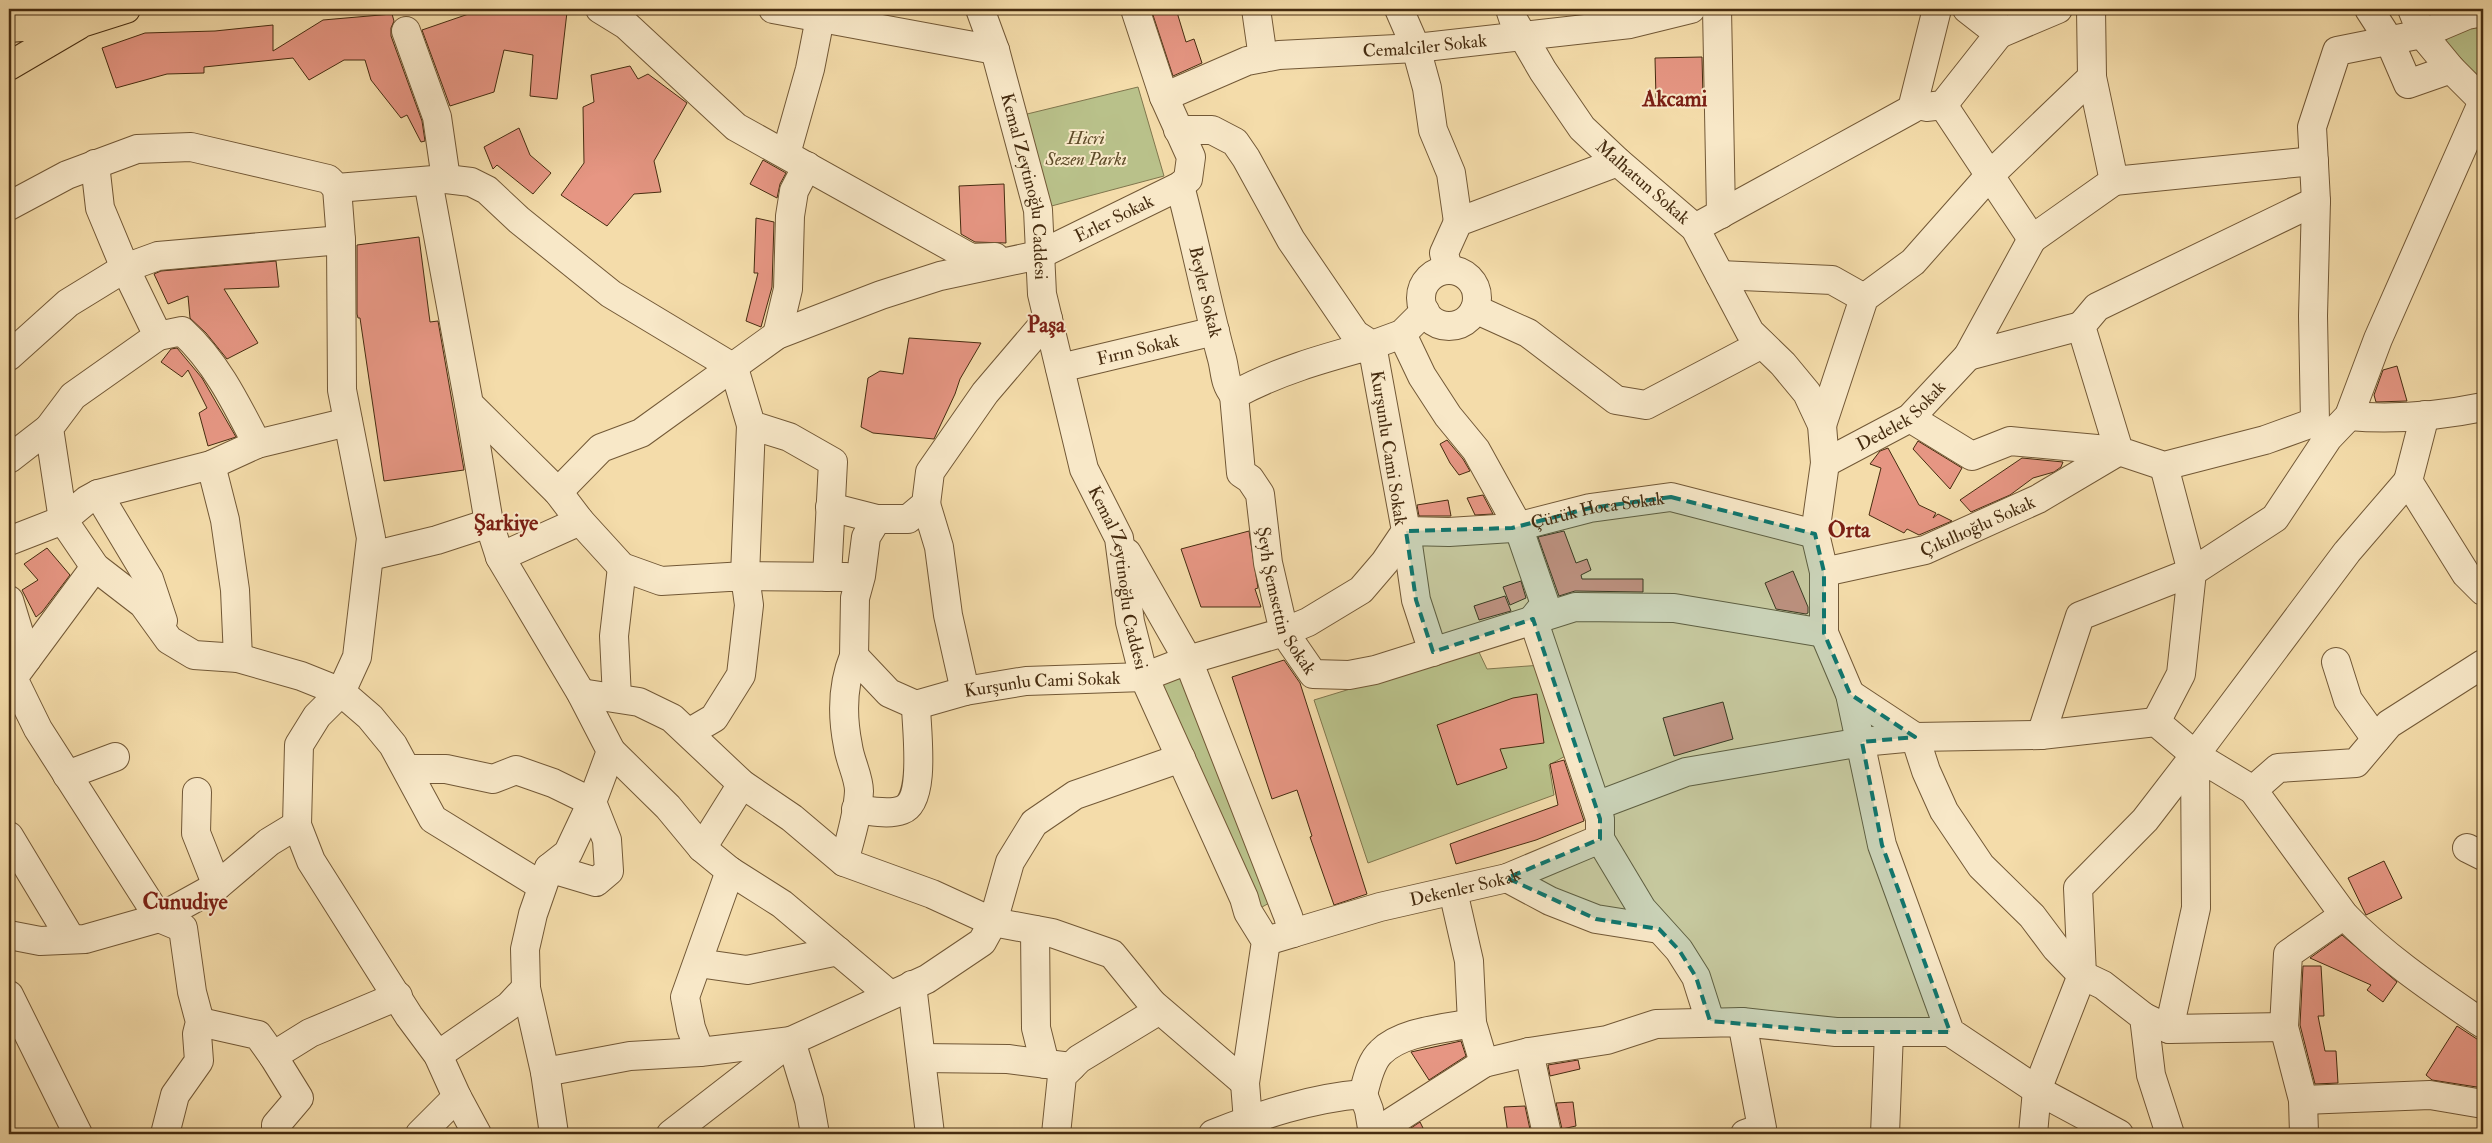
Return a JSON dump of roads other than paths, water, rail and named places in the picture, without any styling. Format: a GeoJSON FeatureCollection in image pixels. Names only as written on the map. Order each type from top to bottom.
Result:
{"type":"FeatureCollection","features":[{"type":"Feature","properties":{"kind":"main road"},"geometry":{"type":"LineString","coordinates":[[9,66],[85,22],[126,9]]}},
{"type":"Feature","properties":{"kind":"main road"},"geometry":{"type":"LineString","coordinates":[[9,28],[85,22]]}},
{"type":"Feature","properties":{"kind":"street"},"geometry":{"type":"LineString","coordinates":[[600,9],[626,25],[736,127],[971,258],[1039,255]]}},
{"type":"Feature","properties":{"kind":"street"},"geometry":{"type":"LineString","coordinates":[[773,9],[995,50]]}},
{"type":"Feature","properties":{"kind":"street","name":"Kemal Zeytinoğlu Caddesi"},"geometry":{"type":"LineString","coordinates":[[980,9],[995,50],[1038,210],[1042,294],[1084,469],[1118,538],[1130,622],[1144,677],[1244,898],[1248,912],[1266,941]]}},
{"type":"Feature","properties":{"kind":"street","name":"Beyler Sokak"},"geometry":{"type":"LineString","coordinates":[[1136,9],[1164,97],[1190,157],[1184,183],[1214,331],[1222,358],[1226,386],[1234,395]]}},
{"type":"Feature","properties":{"kind":"street"},"geometry":{"type":"LineString","coordinates":[[1256,9],[1263,58]]}},
{"type":"Feature","properties":{"kind":"street"},"geometry":{"type":"LineString","coordinates":[[1399,9],[1416,48],[1427,88],[1433,130],[1451,173],[1458,222],[1444,253],[1448,269]]}},
{"type":"Feature","properties":{"kind":"street","name":"Malhatun Sokak"},"geometry":{"type":"LineString","coordinates":[[1510,9],[1543,71],[1582,128],[1618,162],[1695,228],[1750,332],[1807,393],[1822,425],[1825,463],[1815,534],[1824,572],[1824,633],[1850,694],[1862,742],[1882,845],[1950,1032]]}},
{"type":"Feature","properties":{"kind":"street","name":"Cemalciler Sokak"},"geometry":{"type":"LineString","coordinates":[[1164,97],[1246,61],[1279,55],[1416,48],[1630,24],[1691,9]]}},
{"type":"Feature","properties":{"kind":"street"},"geometry":{"type":"LineString","coordinates":[[1717,9],[1721,214]]}},
{"type":"Feature","properties":{"kind":"street"},"geometry":{"type":"LineString","coordinates":[[1912,109],[1936,9]]}},
{"type":"Feature","properties":{"kind":"street"},"geometry":{"type":"LineString","coordinates":[[1967,9],[1999,34]]}},
{"type":"Feature","properties":{"kind":"street"},"geometry":{"type":"LineString","coordinates":[[1990,9],[1999,34]]}},
{"type":"Feature","properties":{"kind":"street"},"geometry":{"type":"LineString","coordinates":[[1695,228],[1912,109],[1943,104],[1999,34],[2058,9]]}},
{"type":"Feature","properties":{"kind":"street"},"geometry":{"type":"LineString","coordinates":[[2091,9],[2092,77],[2114,182]]}},
{"type":"Feature","properties":{"kind":"street"},"geometry":{"type":"LineString","coordinates":[[2369,9],[2389,40],[2408,84],[2451,69]]}},
{"type":"Feature","properties":{"kind":"street"},"geometry":{"type":"LineString","coordinates":[[2349,416],[2378,339],[2483,101],[2451,69],[2422,34],[2412,9]]}},
{"type":"Feature","properties":{"kind":"street"},"geometry":{"type":"LineString","coordinates":[[2042,735],[2080,616],[2192,572],[2275,518],[2321,430],[2313,316],[2316,201],[2312,127],[2337,51],[2422,34],[2467,15],[2483,12]]}},
{"type":"Feature","properties":{"kind":"street"},"geometry":{"type":"LineString","coordinates":[[777,335],[788,290],[790,216],[796,160],[820,18]]}},
{"type":"Feature","properties":{"kind":"street"},"geometry":{"type":"LineString","coordinates":[[406,31],[437,117],[437,180],[469,404],[489,523],[500,557],[581,693],[611,751],[668,806],[702,848],[730,871],[782,904],[838,951],[901,990],[921,1058],[930,1134]]}},
{"type":"Feature","properties":{"kind":"street"},"geometry":{"type":"LineString","coordinates":[[1822,425],[1864,298],[1914,262],[1990,175],[2092,77]]}},
{"type":"Feature","properties":{"kind":"street"},"geometry":{"type":"LineString","coordinates":[[1943,104],[2032,239],[2114,182],[2314,161]]}},
{"type":"Feature","properties":{"kind":"street"},"geometry":{"type":"LineString","coordinates":[[1178,130],[1212,130],[1235,142],[1246,158],[1291,240],[1355,334],[1372,345]]}},
{"type":"Feature","properties":{"kind":"street"},"geometry":{"type":"LineString","coordinates":[[9,206],[67,175],[138,149],[191,147],[328,179],[338,188],[341,240],[342,390],[371,538],[371,556],[357,657],[341,692],[317,716],[299,745],[297,825],[311,861],[438,1055],[457,1098],[477,1134]]}},
{"type":"Feature","properties":{"kind":"street"},"geometry":{"type":"LineString","coordinates":[[1458,222],[1618,162]]}},
{"type":"Feature","properties":{"kind":"street"},"geometry":{"type":"LineString","coordinates":[[95,164],[100,208],[125,268],[158,336]]}},
{"type":"Feature","properties":{"kind":"street"},"geometry":{"type":"LineString","coordinates":[[338,188],[437,180],[471,182],[487,190],[520,220],[611,294],[734,368],[751,425],[745,576],[749,604],[741,675],[714,718],[690,732]]}},
{"type":"Feature","properties":{"kind":"street","name":"Erler Sokak"},"geometry":{"type":"LineString","coordinates":[[1039,255],[1184,183]]}},
{"type":"Feature","properties":{"kind":"street"},"geometry":{"type":"LineString","coordinates":[[1968,356],[2081,326],[2097,307],[2316,201]]}},
{"type":"Feature","properties":{"kind":"street","name":"Dedelek Sokak"},"geometry":{"type":"LineString","coordinates":[[1825,463],[1910,418],[1968,356],[2032,239]]}},
{"type":"Feature","properties":{"kind":"street"},"geometry":{"type":"LineString","coordinates":[[9,356],[68,302],[125,268],[158,256],[341,240]]}},
{"type":"Feature","properties":{"kind":"street"},"geometry":{"type":"LineString","coordinates":[[558,492],[601,448],[641,433],[734,368],[777,335],[881,295],[940,276],[1039,255]]}},
{"type":"Feature","properties":{"kind":"street"},"geometry":{"type":"LineString","coordinates":[[1448,269],[1458,271],[1473,282],[1477,292],[1475,309],[1463,322],[1455,325],[1438,323],[1425,311],[1421,293],[1424,284],[1439,271],[1448,269]]}},
{"type":"Feature","properties":{"kind":"street"},"geometry":{"type":"LineString","coordinates":[[1720,276],[1832,280],[1864,298]]}},
{"type":"Feature","properties":{"kind":"street"},"geometry":{"type":"LineString","coordinates":[[1475,309],[1528,333],[1616,400],[1646,405],[1762,344]]}},
{"type":"Feature","properties":{"kind":"street"},"geometry":{"type":"LineString","coordinates":[[1234,395],[1260,380],[1319,359],[1372,345],[1402,334],[1425,311]]}},
{"type":"Feature","properties":{"kind":"street"},"geometry":{"type":"LineString","coordinates":[[965,691],[948,615],[939,547],[926,504],[930,472],[984,394],[1048,319]]}},
{"type":"Feature","properties":{"kind":"street"},"geometry":{"type":"LineString","coordinates":[[2081,326],[2119,451]]}},
{"type":"Feature","properties":{"kind":"street"},"geometry":{"type":"LineString","coordinates":[[9,459],[49,428],[73,396],[158,336],[182,331],[196,344],[228,388],[257,444]]}},
{"type":"Feature","properties":{"kind":"street","name":"Fırın Sokak"},"geometry":{"type":"LineString","coordinates":[[1060,368],[1214,331]]}},
{"type":"Feature","properties":{"kind":"street"},"geometry":{"type":"LineString","coordinates":[[1402,334],[1422,376],[1448,416],[1476,450],[1518,526],[1545,604],[1533,619],[1600,819],[1600,839],[1642,909],[1679,950],[1696,977],[1710,1021]]}},
{"type":"Feature","properties":{"kind":"street","name":"Kurşunlu Cami Sokak"},"geometry":{"type":"LineString","coordinates":[[916,704],[965,691],[1026,681],[1144,677],[1188,660],[1284,632],[1308,622],[1361,590],[1385,562],[1406,531],[1372,345]]}},
{"type":"Feature","properties":{"kind":"street","name":"Şeyh Şemsettin Sokak"},"geometry":{"type":"LineString","coordinates":[[1234,395],[1241,473],[1250,479],[1260,494],[1268,563],[1284,632],[1313,674],[1349,675],[1375,670],[1575,607],[1674,608],[1824,633]]}},
{"type":"Feature","properties":{"kind":"street"},"geometry":{"type":"LineString","coordinates":[[469,404],[558,492],[580,521],[622,567],[661,582],[745,576],[861,576]]}},
{"type":"Feature","properties":{"kind":"street"},"geometry":{"type":"LineString","coordinates":[[1910,418],[1972,456],[2010,441],[2119,451],[2164,466],[2265,440],[2321,430],[2349,416],[2383,419],[2446,415],[2483,407]]}},
{"type":"Feature","properties":{"kind":"street"},"geometry":{"type":"LineString","coordinates":[[2033,1134],[2037,1090],[2082,975],[2078,888],[2145,820],[2347,552],[2408,481],[2425,415]]}},
{"type":"Feature","properties":{"kind":"street"},"geometry":{"type":"LineString","coordinates":[[9,540],[63,520],[87,500],[98,494],[211,465],[257,444],[348,422]]}},
{"type":"Feature","properties":{"kind":"street"},"geometry":{"type":"LineString","coordinates":[[751,425],[789,437],[833,462],[827,577]]}},
{"type":"Feature","properties":{"kind":"street"},"geometry":{"type":"LineString","coordinates":[[49,428],[63,520],[95,567],[143,604],[170,640],[194,655],[238,658],[301,676],[341,692],[370,717],[393,745],[433,819],[545,877],[596,882],[609,871],[607,840],[592,802],[553,783],[516,770],[493,780],[446,769],[407,769]]}},
{"type":"Feature","properties":{"kind":"street","name":"Çıkıllıoğlu Sokak"},"geometry":{"type":"LineString","coordinates":[[1824,572],[1925,550],[2038,498],[2119,451]]}},
{"type":"Feature","properties":{"kind":"street"},"geometry":{"type":"LineString","coordinates":[[211,465],[225,520],[235,590],[238,658]]}},
{"type":"Feature","properties":{"kind":"street"},"geometry":{"type":"LineString","coordinates":[[2156,722],[2181,674],[2192,572],[2164,466]]}},
{"type":"Feature","properties":{"kind":"street"},"geometry":{"type":"LineString","coordinates":[[2408,481],[2466,574],[2483,591]]}},
{"type":"Feature","properties":{"kind":"street"},"geometry":{"type":"LineString","coordinates":[[98,494],[149,579],[170,640]]}},
{"type":"Feature","properties":{"kind":"street","name":"Çürük Hoca Sokak"},"geometry":{"type":"LineString","coordinates":[[1406,531],[1449,532],[1518,526],[1590,508],[1671,497],[1815,534]]}},
{"type":"Feature","properties":{"kind":"street"},"geometry":{"type":"LineString","coordinates":[[830,506],[877,519],[908,519],[926,504]]}},
{"type":"Feature","properties":{"kind":"street"},"geometry":{"type":"LineString","coordinates":[[844,862],[859,789],[848,746],[844,701],[848,672],[854,656],[855,598],[861,576],[866,537],[877,519]]}},
{"type":"Feature","properties":{"kind":"street"},"geometry":{"type":"LineString","coordinates":[[500,557],[580,521]]}},
{"type":"Feature","properties":{"kind":"street"},"geometry":{"type":"LineString","coordinates":[[371,556],[437,540],[489,523]]}},
{"type":"Feature","properties":{"kind":"street"},"geometry":{"type":"LineString","coordinates":[[1406,531],[1416,600],[1433,652]]}},
{"type":"Feature","properties":{"kind":"street"},"geometry":{"type":"LineString","coordinates":[[1118,538],[1188,660],[1293,933]]}},
{"type":"Feature","properties":{"kind":"street"},"geometry":{"type":"LineString","coordinates":[[16,672],[95,567]]}},
{"type":"Feature","properties":{"kind":"street"},"geometry":{"type":"LineString","coordinates":[[617,698],[614,636],[622,567]]}},
{"type":"Feature","properties":{"kind":"street"},"geometry":{"type":"LineString","coordinates":[[9,600],[16,672],[38,729],[159,918],[183,928],[192,992],[200,1022],[197,1034],[199,1061],[175,1095],[165,1134]]}},
{"type":"Feature","properties":{"kind":"street"},"geometry":{"type":"LineString","coordinates":[[854,656],[889,693],[916,704],[918,781],[913,802],[902,810],[878,812],[856,809]]}},
{"type":"Feature","properties":{"kind":"street"},"geometry":{"type":"LineString","coordinates":[[2336,662],[2348,700],[2376,739]]}},
{"type":"Feature","properties":{"kind":"street"},"geometry":{"type":"LineString","coordinates":[[2253,790],[2278,768],[2356,763],[2389,724],[2483,664]]}},
{"type":"Feature","properties":{"kind":"street"},"geometry":{"type":"LineString","coordinates":[[581,693],[640,702],[672,718],[690,732],[742,784],[792,818],[844,862],[932,894],[993,922],[1052,933],[1112,954],[1152,1003],[1246,1084]]}},
{"type":"Feature","properties":{"kind":"street"},"geometry":{"type":"LineString","coordinates":[[1850,694],[1915,737],[1926,771],[1944,811],[1981,866],[2032,916],[2056,948],[2082,975],[2103,985],[2144,1016],[2170,1029],[2284,1027]]}},
{"type":"Feature","properties":{"kind":"street"},"geometry":{"type":"LineString","coordinates":[[1596,806],[1686,772],[1862,742],[1915,737],[2042,735],[2156,722],[2194,755],[2253,790],[2344,915],[2375,943],[2444,997],[2483,1024]]}},
{"type":"Feature","properties":{"kind":"street"},"geometry":{"type":"LineString","coordinates":[[554,1134],[545,1072],[526,988],[525,949],[545,877],[568,853],[592,802],[611,751]]}},
{"type":"Feature","properties":{"kind":"street"},"geometry":{"type":"LineString","coordinates":[[2170,1029],[2196,908],[2194,755]]}},
{"type":"Feature","properties":{"kind":"street"},"geometry":{"type":"LineString","coordinates":[[67,775],[115,757]]}},
{"type":"Feature","properties":{"kind":"street"},"geometry":{"type":"LineString","coordinates":[[671,1134],[699,1125],[791,1041],[927,979],[982,942],[993,922],[1010,862],[1034,823],[1075,795],[1181,758]]}},
{"type":"Feature","properties":{"kind":"street"},"geometry":{"type":"LineString","coordinates":[[702,848],[742,784]]}},
{"type":"Feature","properties":{"kind":"street"},"geometry":{"type":"LineString","coordinates":[[196,792],[196,833],[218,886]]}},
{"type":"Feature","properties":{"kind":"street"},"geometry":{"type":"LineString","coordinates":[[9,935],[40,941],[84,939],[159,918],[218,886],[269,842],[297,825]]}},
{"type":"Feature","properties":{"kind":"street"},"geometry":{"type":"LineString","coordinates":[[9,836],[71,939]]}},
{"type":"Feature","properties":{"kind":"street","name":"Dekenler Sokak"},"geometry":{"type":"LineString","coordinates":[[1266,941],[1380,907],[1507,878],[1600,839]]}},
{"type":"Feature","properties":{"kind":"street"},"geometry":{"type":"LineString","coordinates":[[700,1052],[691,1028],[685,998],[730,871]]}},
{"type":"Feature","properties":{"kind":"street"},"geometry":{"type":"LineString","coordinates":[[1507,878],[1550,900],[1596,919],[1659,929]]}},
{"type":"Feature","properties":{"kind":"street"},"geometry":{"type":"LineString","coordinates":[[1453,891],[1469,961],[1472,1023],[1484,1063]]}},
{"type":"Feature","properties":{"kind":"street"},"geometry":{"type":"LineString","coordinates":[[2304,1134],[2303,1100],[2284,1027],[2288,954],[2344,915]]}},
{"type":"Feature","properties":{"kind":"street"},"geometry":{"type":"LineString","coordinates":[[1035,930],[1036,1028],[1062,1076],[1056,1134]]}},
{"type":"Feature","properties":{"kind":"street"},"geometry":{"type":"LineString","coordinates":[[1248,1127],[1246,1084],[1266,941]]}},
{"type":"Feature","properties":{"kind":"street"},"geometry":{"type":"LineString","coordinates":[[698,963],[747,970],[838,951]]}},
{"type":"Feature","properties":{"kind":"street"},"geometry":{"type":"LineString","coordinates":[[438,1055],[509,1006],[526,988]]}},
{"type":"Feature","properties":{"kind":"street"},"geometry":{"type":"LineString","coordinates":[[9,995],[78,1134]]}},
{"type":"Feature","properties":{"kind":"street"},"geometry":{"type":"LineString","coordinates":[[274,1056],[310,1033],[398,996]]}},
{"type":"Feature","properties":{"kind":"street"},"geometry":{"type":"LineString","coordinates":[[921,1058],[1008,1059],[1058,1066],[1079,1059],[1144,1021],[1153,1014],[1152,1003]]}},
{"type":"Feature","properties":{"kind":"street"},"geometry":{"type":"LineString","coordinates":[[2144,1016],[2151,1075],[2170,1134]]}},
{"type":"Feature","properties":{"kind":"street"},"geometry":{"type":"LineString","coordinates":[[1472,1023],[1395,1042],[1380,1053],[1371,1068],[1364,1094],[1373,1134],[1484,1063],[1529,1052],[1607,1040],[1656,1024],[1710,1021],[1742,1022],[1836,1032],[1950,1032],[2037,1090],[2119,1134]]}},
{"type":"Feature","properties":{"kind":"street"},"geometry":{"type":"LineString","coordinates":[[200,1022],[258,1035],[274,1056],[298,1098],[276,1125],[276,1134]]}},
{"type":"Feature","properties":{"kind":"street"},"geometry":{"type":"LineString","coordinates":[[1742,1022],[1759,1132]]}},
{"type":"Feature","properties":{"kind":"street"},"geometry":{"type":"LineString","coordinates":[[1885,1134],[1889,1032]]}},
{"type":"Feature","properties":{"kind":"street"},"geometry":{"type":"LineString","coordinates":[[545,1072],[630,1056],[700,1052],[791,1041]]}},
{"type":"Feature","properties":{"kind":"street"},"geometry":{"type":"LineString","coordinates":[[791,1041],[808,1100],[815,1134]]}},
{"type":"Feature","properties":{"kind":"street"},"geometry":{"type":"LineString","coordinates":[[1529,1052],[1547,1134]]}},
{"type":"Feature","properties":{"kind":"street"},"geometry":{"type":"LineString","coordinates":[[1213,1134],[1248,1127],[1298,1105],[1364,1094]]}},
{"type":"Feature","properties":{"kind":"street"},"geometry":{"type":"LineString","coordinates":[[2303,1100],[2430,1095],[2483,1104]]}},
{"type":"Feature","properties":{"kind":"street"},"geometry":{"type":"LineString","coordinates":[[420,1134],[457,1098]]}},
{"type":"Feature","properties":{"kind":"district","name":"Akcami"},"geometry":{"type":"Point","coordinates":[1675,98]}},
{"type":"Feature","properties":{"kind":"district","name":"Paşa"},"geometry":{"type":"Point","coordinates":[1046,324]}},
{"type":"Feature","properties":{"kind":"district","name":"Şarkiye"},"geometry":{"type":"Point","coordinates":[506,522]}},
{"type":"Feature","properties":{"kind":"district","name":"Orta"},"geometry":{"type":"Point","coordinates":[1849,529]}},
{"type":"Feature","properties":{"kind":"district","name":"Cunudiye"},"geometry":{"type":"Point","coordinates":[185,901]}},
{"type":"Feature","properties":{"kind":"park label","name":"Hicri Sezen Parkı"},"geometry":{"type":"Point","coordinates":[1086,148]}}]}
